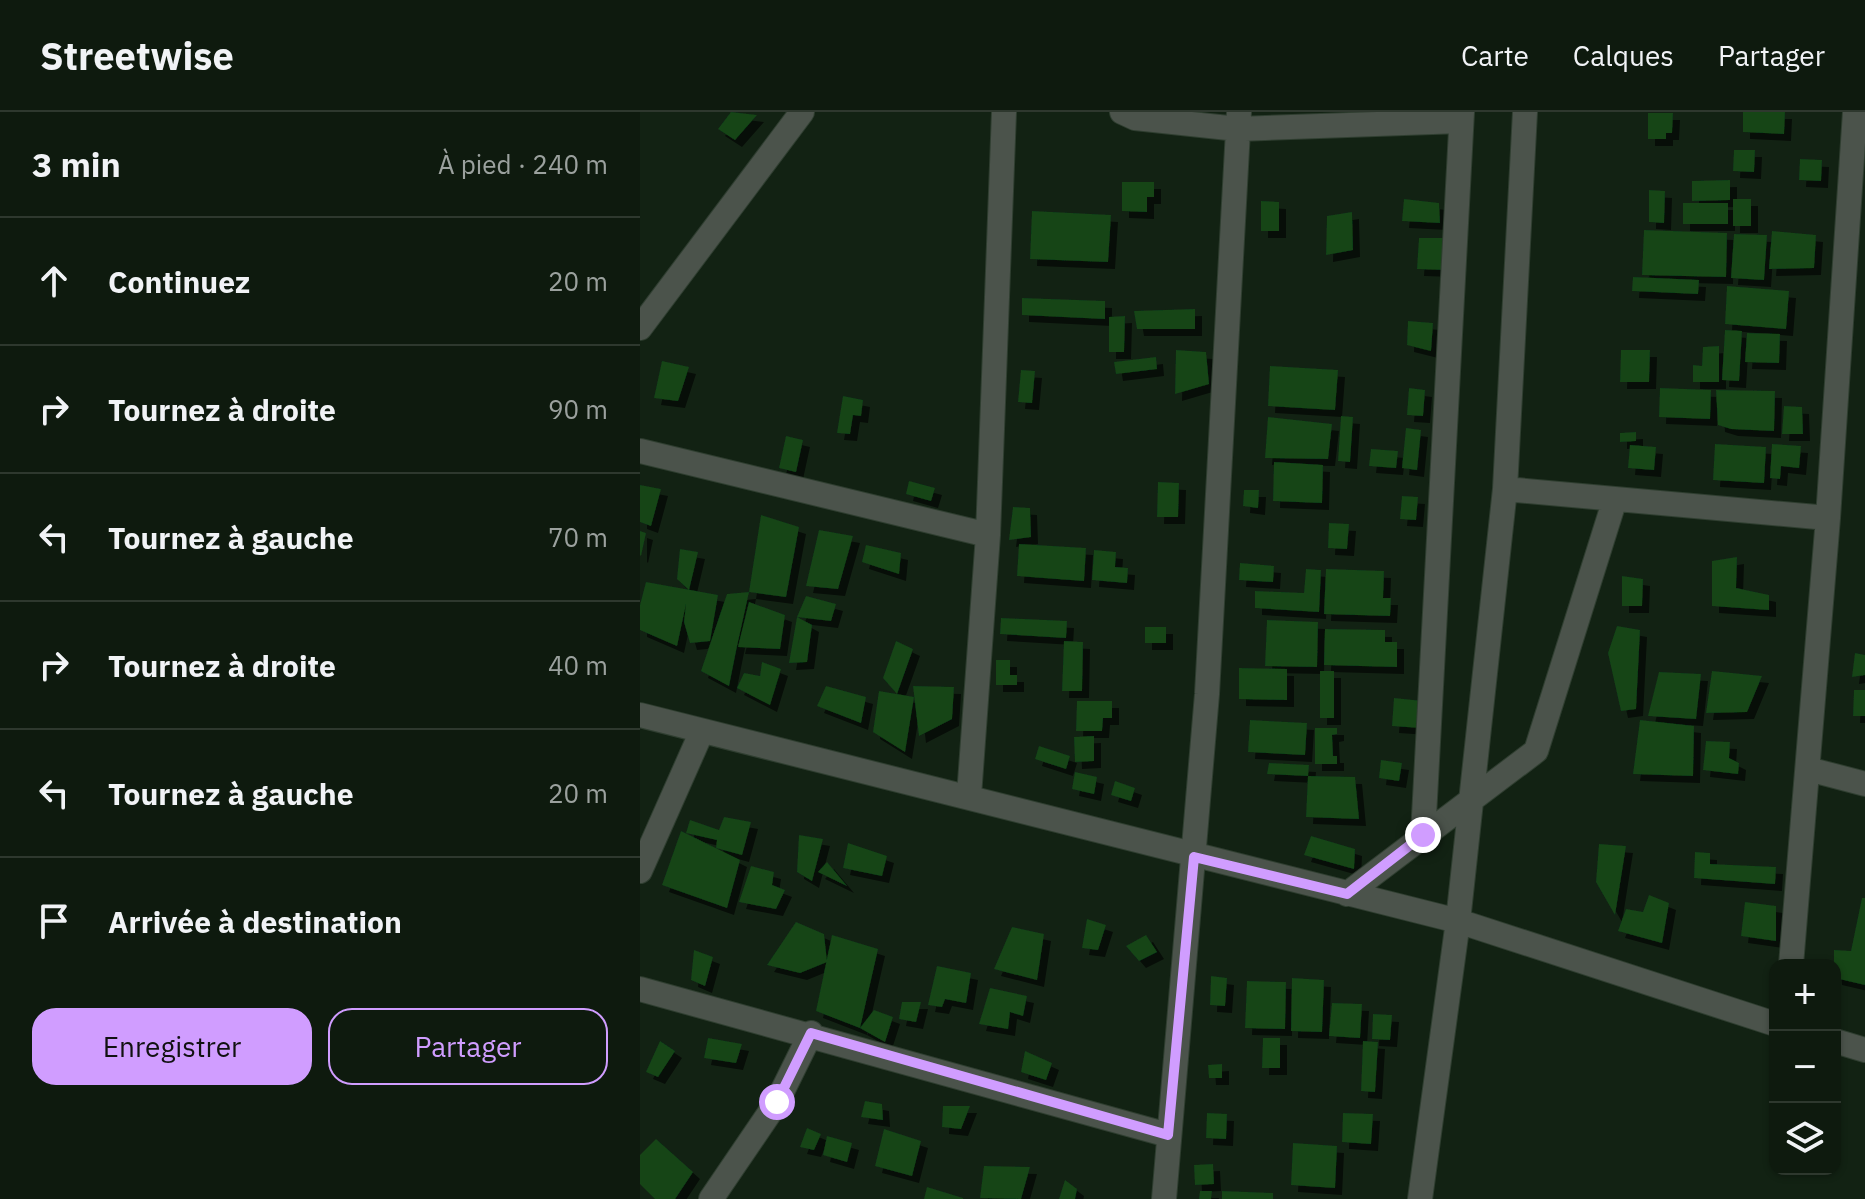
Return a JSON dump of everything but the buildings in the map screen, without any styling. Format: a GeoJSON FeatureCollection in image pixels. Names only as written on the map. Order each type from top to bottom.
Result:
{"type":"FeatureCollection","features":[{"type":"Feature","properties":{"kind":"street"},"geometry":{"type":"LineString","coordinates":[[640,328],[802,112]]}},
{"type":"Feature","properties":{"kind":"street"},"geometry":{"type":"LineString","coordinates":[[969,796],[988,535],[1004,112]]}},
{"type":"Feature","properties":{"kind":"street"},"geometry":{"type":"LineString","coordinates":[[1122,112],[1135,118],[1238,120],[1461,116],[1423,835]]}},
{"type":"Feature","properties":{"kind":"street"},"geometry":{"type":"LineString","coordinates":[[1420,1199],[1458,921],[1505,489],[1525,112]]}},
{"type":"Feature","properties":{"kind":"street"},"geometry":{"type":"LineString","coordinates":[[1792,959],[1858,190],[1855,112]]}},
{"type":"Feature","properties":{"kind":"street"},"geometry":{"type":"LineString","coordinates":[[1164,1199],[1207,694],[1238,120]]}},
{"type":"Feature","properties":{"kind":"street"},"geometry":{"type":"LineString","coordinates":[[640,451],[988,535]]}},
{"type":"Feature","properties":{"kind":"street"},"geometry":{"type":"LineString","coordinates":[[1505,489],[1828,518]]}},
{"type":"Feature","properties":{"kind":"street"},"geometry":{"type":"LineString","coordinates":[[1347,894],[1536,751],[1615,499]]}},
{"type":"Feature","properties":{"kind":"street"},"geometry":{"type":"LineString","coordinates":[[640,715],[969,796],[1194,857],[1458,921],[1769,1022]]}},
{"type":"Feature","properties":{"kind":"street"},"geometry":{"type":"LineString","coordinates":[[640,871],[702,731]]}},
{"type":"Feature","properties":{"kind":"street"},"geometry":{"type":"LineString","coordinates":[[1808,769],[1865,784]]}},
{"type":"Feature","properties":{"kind":"street"},"geometry":{"type":"LineString","coordinates":[[640,989],[811,1033],[1168,1135]]}},
{"type":"Feature","properties":{"kind":"street"},"geometry":{"type":"LineString","coordinates":[[711,1199],[777,1102],[811,1033]]}},
{"type":"Feature","properties":{"kind":"street"},"geometry":{"type":"LineString","coordinates":[[1841,1043],[1865,1050]]}},
{"type":"Feature","properties":{"kind":"route"},"geometry":{"type":"LineString","coordinates":[[777,1102],[811,1033],[1168,1135],[1184,1000],[1194,857],[1347,894],[1423,835]]}}]}
